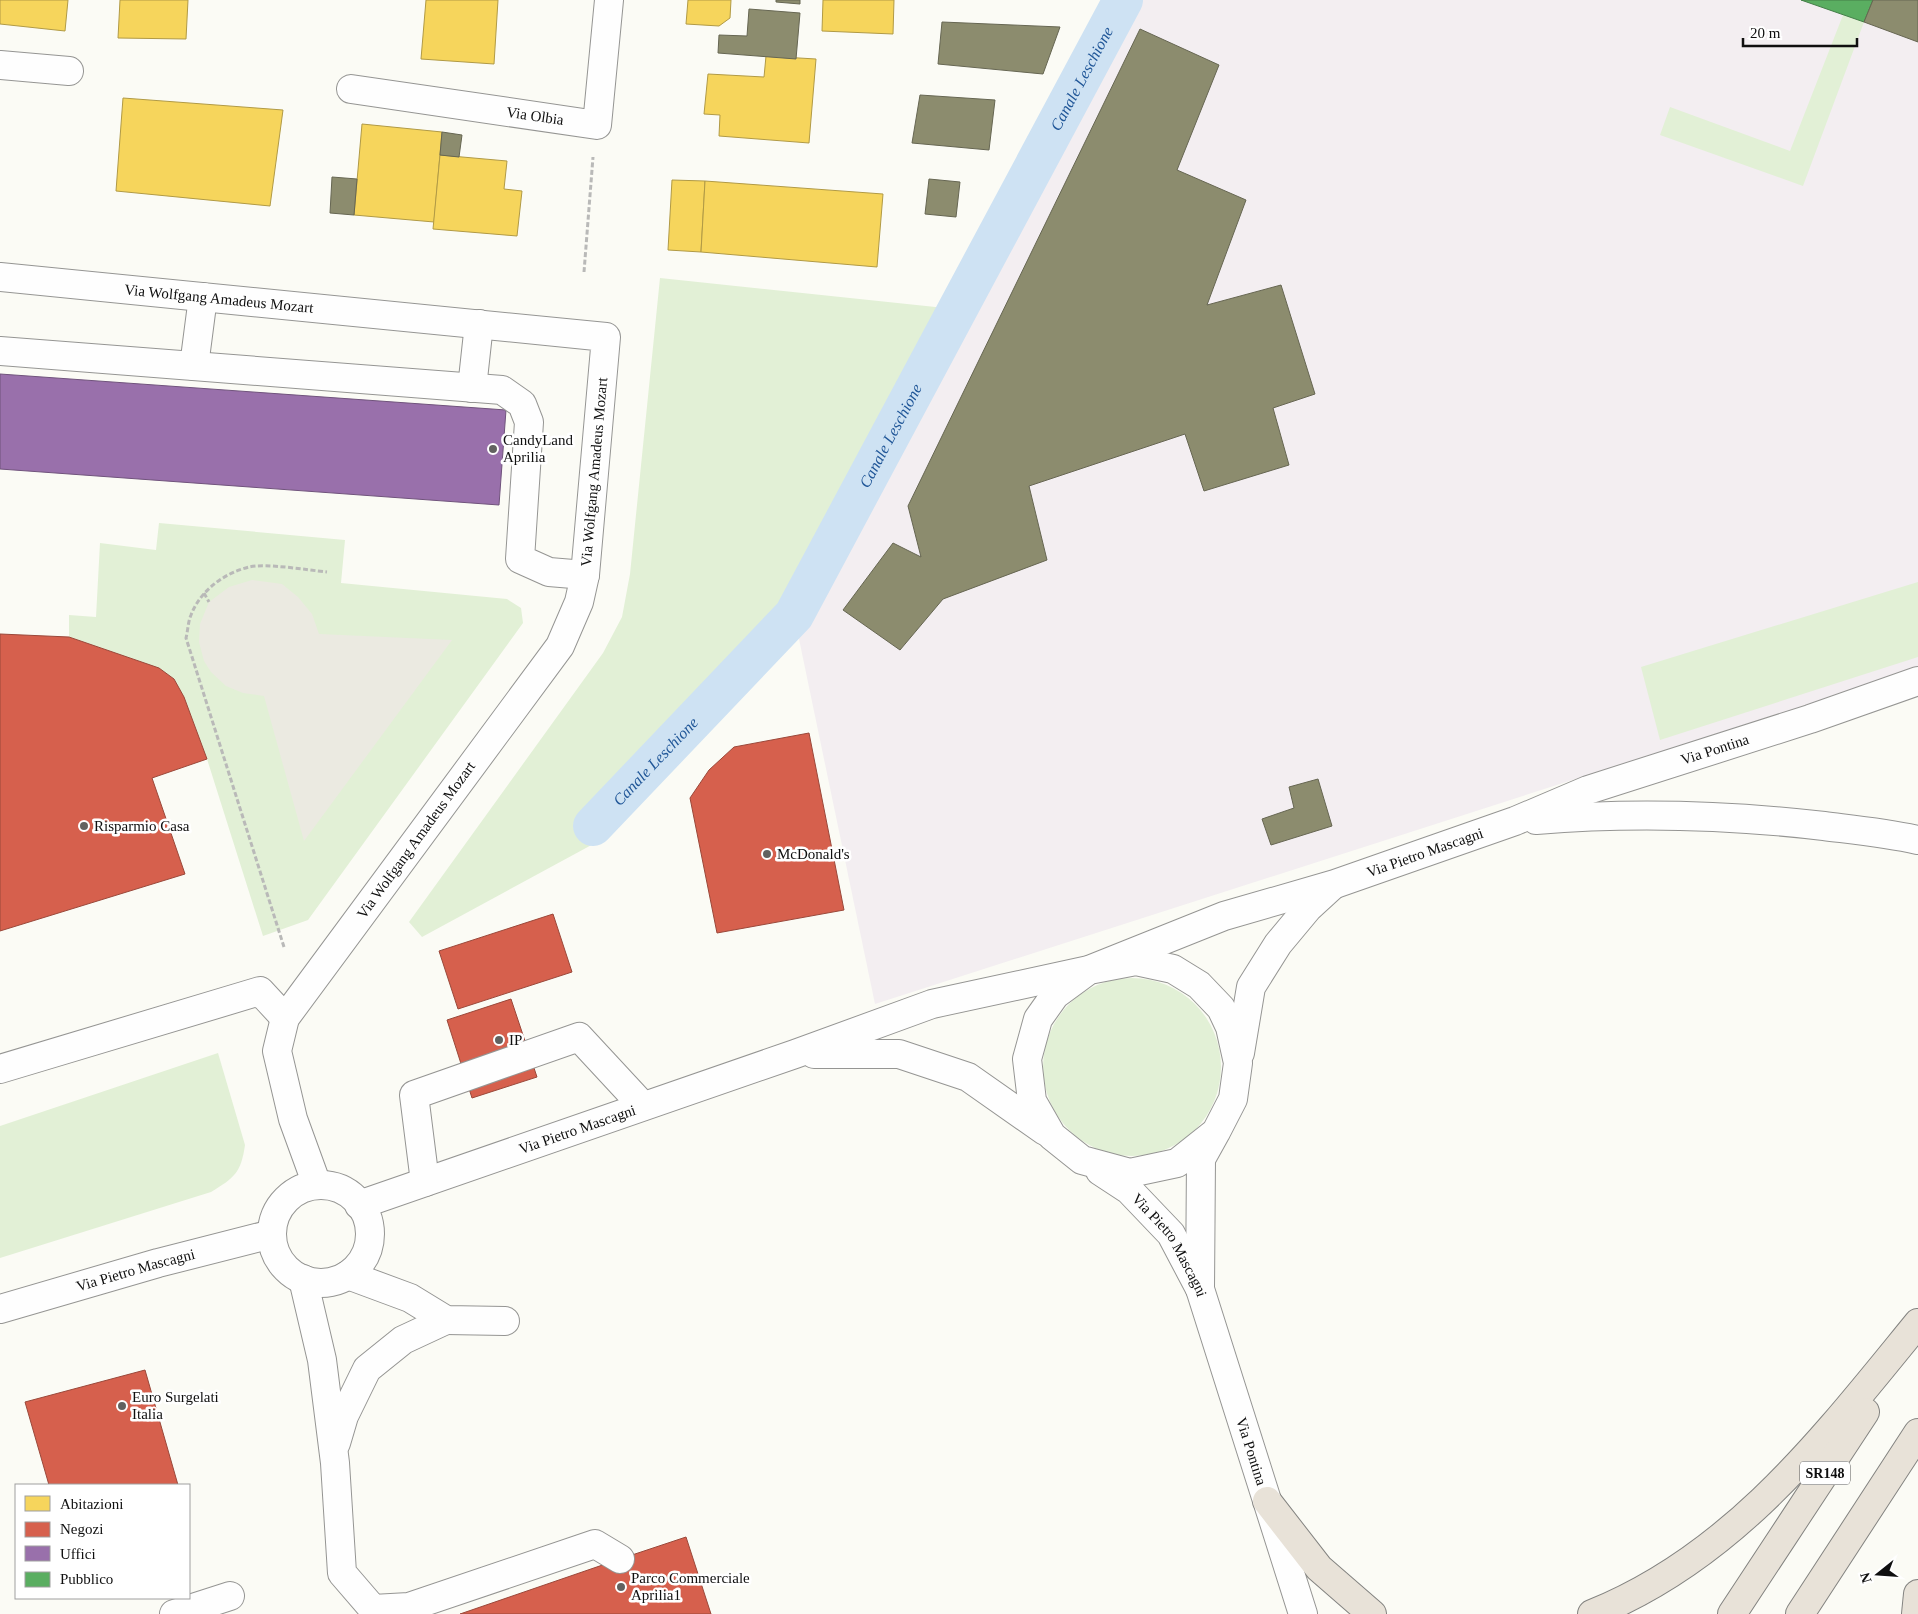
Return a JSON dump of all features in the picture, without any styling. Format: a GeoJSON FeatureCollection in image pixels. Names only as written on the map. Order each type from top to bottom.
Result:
{"type":"FeatureCollection","features":[{"type":"Feature","properties":{"kind":"highway"},"geometry":{"type":"LineString","coordinates":[[1592,1614],[1620,1603],[1679,1569],[1754,1510],[1822,1440],[1918,1323]]}},
{"type":"Feature","properties":{"kind":"highway","name":"SR148"},"geometry":{"type":"LineString","coordinates":[[1732,1614],[1918,1332]]}},
{"type":"Feature","properties":{"kind":"highway"},"geometry":{"type":"LineString","coordinates":[[1800,1614],[1918,1433]]}},
{"type":"Feature","properties":{"kind":"highway"},"geometry":{"type":"LineString","coordinates":[[1267,1501],[1319,1568],[1372,1614]]}},
{"type":"Feature","properties":{"kind":"highway"},"geometry":{"type":"LineString","coordinates":[[1916,1614],[1918,1594]]}},
{"type":"Feature","properties":{"kind":"street"},"geometry":{"type":"LineString","coordinates":[[597,125],[609,0]]}},
{"type":"Feature","properties":{"kind":"street"},"geometry":{"type":"LineString","coordinates":[[0,65],[69,71]]}},
{"type":"Feature","properties":{"kind":"street","name":"Via Olbia"},"geometry":{"type":"LineString","coordinates":[[351,89],[597,125]]}},
{"type":"Feature","properties":{"kind":"street","name":"Via Wolfgang Amadeus Mozart"},"geometry":{"type":"LineString","coordinates":[[0,277],[606,337],[585,576],[579,602],[560,646],[284,1018],[277,1051],[293,1119],[306,1189]]}},
{"type":"Feature","properties":{"kind":"street"},"geometry":{"type":"LineString","coordinates":[[194,366],[203,297]]}},
{"type":"Feature","properties":{"kind":"street"},"geometry":{"type":"LineString","coordinates":[[472,388],[479,324]]}},
{"type":"Feature","properties":{"kind":"street"},"geometry":{"type":"LineString","coordinates":[[0,351],[502,390],[522,404],[529,422],[520,559],[549,572],[585,576]]}},
{"type":"Feature","properties":{"kind":"street","name":"Via Pontina"},"geometry":{"type":"LineString","coordinates":[[1515,822],[1588,790],[1810,719],[1918,681]]}},
{"type":"Feature","properties":{"kind":"street"},"geometry":{"type":"LineString","coordinates":[[1515,822],[1580,816],[1673,816],[1770,820],[1907,837]]}},
{"type":"Feature","properties":{"kind":"street","name":"Via Pietro Mascagni"},"geometry":{"type":"LineString","coordinates":[[1052,1136],[1032,1101],[1027,1059],[1038,1019],[1055,995],[1089,970],[1224,916],[1335,884],[1515,822]]}},
{"type":"Feature","properties":{"kind":"street","name":"Via Pietro Mascagni"},"geometry":{"type":"LineString","coordinates":[[1200,1289],[1201,1159],[1233,1099],[1251,987],[1278,944],[1308,908],[1335,884]]}},
{"type":"Feature","properties":{"kind":"street","name":"Via Pietro Mascagni"},"geometry":{"type":"LineString","coordinates":[[359,1205],[795,1054],[932,1004],[1136,961],[1173,969],[1199,985],[1221,1008],[1230,1027],[1238,1063]]}},
{"type":"Feature","properties":{"kind":"street"},"geometry":{"type":"LineString","coordinates":[[0,1069],[260,991],[284,1018]]}},
{"type":"Feature","properties":{"kind":"street"},"geometry":{"type":"LineString","coordinates":[[425,1182],[414,1095],[579,1037],[643,1106]]}},
{"type":"Feature","properties":{"kind":"street","name":"Via Pietro Mascagni"},"geometry":{"type":"LineString","coordinates":[[795,1054],[899,1054],[968,1077],[1052,1136],[1082,1160],[1129,1190],[1171,1234],[1200,1289]]}},
{"type":"Feature","properties":{"kind":"street","name":"Via Pietro Mascagni"},"geometry":{"type":"LineString","coordinates":[[1082,1160],[1130,1173],[1177,1163],[1216,1132]]}},
{"type":"Feature","properties":{"kind":"street"},"geometry":{"type":"LineString","coordinates":[[446,1320],[410,1298],[336,1274],[292,1274],[283,1265],[275,1251],[272,1234],[274,1218],[282,1204],[306,1189],[334,1187],[348,1193],[359,1205],[367,1219],[369,1235],[366,1252],[336,1274],[322,1360],[334,1452],[342,1573],[372,1609],[409,1607],[595,1544],[620,1559]]}},
{"type":"Feature","properties":{"kind":"street","name":"Via Pietro Mascagni"},"geometry":{"type":"LineString","coordinates":[[0,1309],[158,1263],[272,1234]]}},
{"type":"Feature","properties":{"kind":"street","name":"Via Pontina"},"geometry":{"type":"LineString","coordinates":[[1200,1289],[1303,1614]]}},
{"type":"Feature","properties":{"kind":"street"},"geometry":{"type":"LineString","coordinates":[[334,1452],[344,1416],[367,1369],[403,1340],[446,1320],[504,1321]]}},
{"type":"Feature","properties":{"kind":"street"},"geometry":{"type":"LineString","coordinates":[[174,1614],[230,1596]]}},
{"type":"Feature","properties":{"kind":"path"},"geometry":{"type":"LineString","coordinates":[[584,272],[589,190],[597,125]]}},
{"type":"Feature","properties":{"kind":"path"},"geometry":{"type":"LineString","coordinates":[[284,947],[186,638],[191,614],[204,593],[224,576],[250,566],[327,572]]}},
{"type":"Feature","properties":{"kind":"path"},"geometry":{"type":"LineString","coordinates":[[204,593],[209,602]]}},
{"type":"Feature","properties":{"kind":"shaded area"},"geometry":{"type":"Polygon","coordinates":[[[1123,0],[1918,0],[1918,669],[875,1004],[794,615],[1123,0]]]}},
{"type":"Feature","properties":{"kind":"shaded area"},"geometry":{"type":"Polygon","coordinates":[[[252,580],[282,584],[298,597],[312,614],[319,634],[452,640],[304,841],[264,696],[243,693],[226,686],[211,672],[204,661],[199,642],[200,624],[209,602],[229,587],[252,580]]]}},
{"type":"Feature","properties":{"kind":"green space"},"geometry":{"type":"Polygon","coordinates":[[[1843,15],[1864,22],[1803,186],[1660,135],[1670,107],[1790,151],[1843,15]]]}},
{"type":"Feature","properties":{"kind":"green space"},"geometry":{"type":"Polygon","coordinates":[[[660,278],[945,308],[785,613],[581,820],[597,842],[422,937],[409,922],[603,653],[622,617],[630,574],[660,278]]]}},
{"type":"Feature","properties":{"kind":"green space"},"geometry":{"type":"Polygon","coordinates":[[[159,523],[345,540],[341,583],[507,599],[521,608],[523,623],[308,920],[263,936],[207,759],[184,697],[174,679],[159,668],[69,637],[69,615],[96,617],[100,543],[156,550],[159,523]]]}},
{"type":"Feature","properties":{"kind":"green space"},"geometry":{"type":"Polygon","coordinates":[[[1918,582],[1918,657],[1660,740],[1641,667],[1918,582]]]}},
{"type":"Feature","properties":{"kind":"green space"},"geometry":{"type":"Polygon","coordinates":[[[1132,978],[1166,985],[1181,993],[1195,1004],[1206,1018],[1214,1033],[1221,1067],[1214,1101],[1206,1116],[1195,1130],[1181,1141],[1166,1149],[1132,1156],[1098,1149],[1083,1141],[1069,1130],[1058,1116],[1050,1101],[1043,1067],[1050,1033],[1058,1018],[1069,1004],[1083,993],[1098,985],[1132,978]]]}},
{"type":"Feature","properties":{"kind":"green space"},"geometry":{"type":"Polygon","coordinates":[[[218,1053],[245,1145],[239,1168],[231,1178],[211,1192],[0,1258],[0,1126],[218,1053]]]}},
{"type":"Feature","properties":{"kind":"building: Abitazioni"},"geometry":{"type":"Polygon","coordinates":[[[0,0],[68,0],[65,31],[0,24],[0,0]]]}},
{"type":"Feature","properties":{"kind":"building: Abitazioni"},"geometry":{"type":"Polygon","coordinates":[[[120,0],[188,0],[186,39],[118,38],[120,0]]]}},
{"type":"Feature","properties":{"kind":"building: Abitazioni"},"geometry":{"type":"Polygon","coordinates":[[[426,0],[498,0],[494,64],[421,59],[426,0]]]}},
{"type":"Feature","properties":{"kind":"building: Abitazioni"},"geometry":{"type":"Polygon","coordinates":[[[688,0],[731,0],[730,18],[719,26],[686,24],[688,0]]]}},
{"type":"Feature","properties":{"kind":"building: Abitazioni"},"geometry":{"type":"Polygon","coordinates":[[[823,0],[894,0],[893,34],[822,31],[823,0]]]}},
{"type":"Feature","properties":{"kind":"building: Abitazioni"},"geometry":{"type":"Polygon","coordinates":[[[766,56],[816,59],[809,143],[719,136],[720,115],[704,114],[708,74],[764,77],[766,56]]]}},
{"type":"Feature","properties":{"kind":"building: Abitazioni"},"geometry":{"type":"Polygon","coordinates":[[[123,98],[283,110],[270,206],[116,191],[123,98]]]}},
{"type":"Feature","properties":{"kind":"building: Abitazioni"},"geometry":{"type":"Polygon","coordinates":[[[362,124],[442,132],[434,222],[354,215],[362,124]]]}},
{"type":"Feature","properties":{"kind":"building: Abitazioni"},"geometry":{"type":"Polygon","coordinates":[[[440,155],[507,161],[504,189],[522,191],[517,236],[433,229],[440,155]]]}},
{"type":"Feature","properties":{"kind":"building: Abitazioni"},"geometry":{"type":"Polygon","coordinates":[[[672,180],[705,181],[701,252],[668,250],[672,180]]]}},
{"type":"Feature","properties":{"kind":"building: Abitazioni"},"geometry":{"type":"Polygon","coordinates":[[[705,181],[883,194],[877,267],[701,252],[705,181]]]}},
{"type":"Feature","properties":{"kind":"building: Negozi","name":"Risparmio Casa"},"geometry":{"type":"Polygon","coordinates":[[[0,634],[69,637],[159,668],[174,679],[184,697],[207,759],[152,778],[185,874],[0,931],[0,634]]]}},
{"type":"Feature","properties":{"kind":"building: Negozi","name":"McDonald's"},"geometry":{"type":"Polygon","coordinates":[[[809,733],[844,910],[717,933],[690,798],[709,770],[734,747],[809,733]]]}},
{"type":"Feature","properties":{"kind":"building: Negozi"},"geometry":{"type":"Polygon","coordinates":[[[553,914],[572,972],[458,1009],[439,951],[553,914]]]}},
{"type":"Feature","properties":{"kind":"building: Negozi"},"geometry":{"type":"Polygon","coordinates":[[[511,999],[537,1077],[472,1098],[447,1020],[511,999]]]}},
{"type":"Feature","properties":{"kind":"building: Negozi"},"geometry":{"type":"Polygon","coordinates":[[[145,1370],[178,1484],[49,1484],[25,1402],[145,1370]]]}},
{"type":"Feature","properties":{"kind":"building: Negozi","name":"Parco Commerciale Aprilia1"},"geometry":{"type":"Polygon","coordinates":[[[686,1537],[711,1614],[460,1614],[620,1559],[686,1537]]]}},
{"type":"Feature","properties":{"kind":"building: Uffici"},"geometry":{"type":"Polygon","coordinates":[[[0,374],[506,410],[499,505],[0,469],[0,374]]]}},
{"type":"Feature","properties":{"kind":"building: Pubblico"},"geometry":{"type":"Polygon","coordinates":[[[1801,0],[1873,0],[1864,22],[1801,0]]]}},
{"type":"Feature","properties":{"kind":"building: Industria"},"geometry":{"type":"Polygon","coordinates":[[[776,0],[800,0],[800,4],[776,2],[776,0]]]}},
{"type":"Feature","properties":{"kind":"building: Industria"},"geometry":{"type":"Polygon","coordinates":[[[1873,0],[1918,0],[1918,42],[1864,22],[1873,0]]]}},
{"type":"Feature","properties":{"kind":"building: Industria"},"geometry":{"type":"Polygon","coordinates":[[[749,9],[800,13],[796,59],[718,53],[719,35],[747,36],[749,9]]]}},
{"type":"Feature","properties":{"kind":"building: Industria"},"geometry":{"type":"Polygon","coordinates":[[[942,22],[1060,27],[1043,74],[938,64],[942,22]]]}},
{"type":"Feature","properties":{"kind":"building: Industria"},"geometry":{"type":"Polygon","coordinates":[[[1140,29],[1219,65],[1177,170],[1246,200],[1207,305],[1281,285],[1315,394],[1273,408],[1289,465],[1204,491],[1185,434],[1029,486],[1047,560],[943,599],[900,650],[843,610],[893,543],[921,557],[908,506],[1140,29]]]}},
{"type":"Feature","properties":{"kind":"building: Industria"},"geometry":{"type":"Polygon","coordinates":[[[920,95],[995,100],[989,150],[912,143],[920,95]]]}},
{"type":"Feature","properties":{"kind":"building: Industria"},"geometry":{"type":"Polygon","coordinates":[[[442,132],[462,135],[459,157],[440,155],[442,132]]]}},
{"type":"Feature","properties":{"kind":"building: Industria"},"geometry":{"type":"Polygon","coordinates":[[[332,177],[357,179],[354,215],[330,213],[332,177]]]}},
{"type":"Feature","properties":{"kind":"building: Industria"},"geometry":{"type":"Polygon","coordinates":[[[929,179],[960,182],[956,217],[925,214],[929,179]]]}},
{"type":"Feature","properties":{"kind":"building: Industria"},"geometry":{"type":"Polygon","coordinates":[[[1318,779],[1332,826],[1271,845],[1262,819],[1294,808],[1289,787],[1318,779]]]}},
{"type":"Feature","properties":{"kind":"waterway","name":"Canale Leschione"},"geometry":{"type":"LineString","coordinates":[[593,826],[794,615],[1123,0]]}},
{"type":"Feature","properties":{"kind":"place","name":"CandyLand Aprilia"},"geometry":{"type":"Point","coordinates":[493,449]}},
{"type":"Feature","properties":{"kind":"place","name":"Risparmio Casa"},"geometry":{"type":"Point","coordinates":[84,826]}},
{"type":"Feature","properties":{"kind":"place","name":"McDonald's"},"geometry":{"type":"Point","coordinates":[767,854]}},
{"type":"Feature","properties":{"kind":"place","name":"IP"},"geometry":{"type":"Point","coordinates":[499,1040]}},
{"type":"Feature","properties":{"kind":"place","name":"Euro Surgelati Italia"},"geometry":{"type":"Point","coordinates":[122,1406]}},
{"type":"Feature","properties":{"kind":"place","name":"Parco Commerciale Aprilia1"},"geometry":{"type":"Point","coordinates":[621,1587]}}]}
